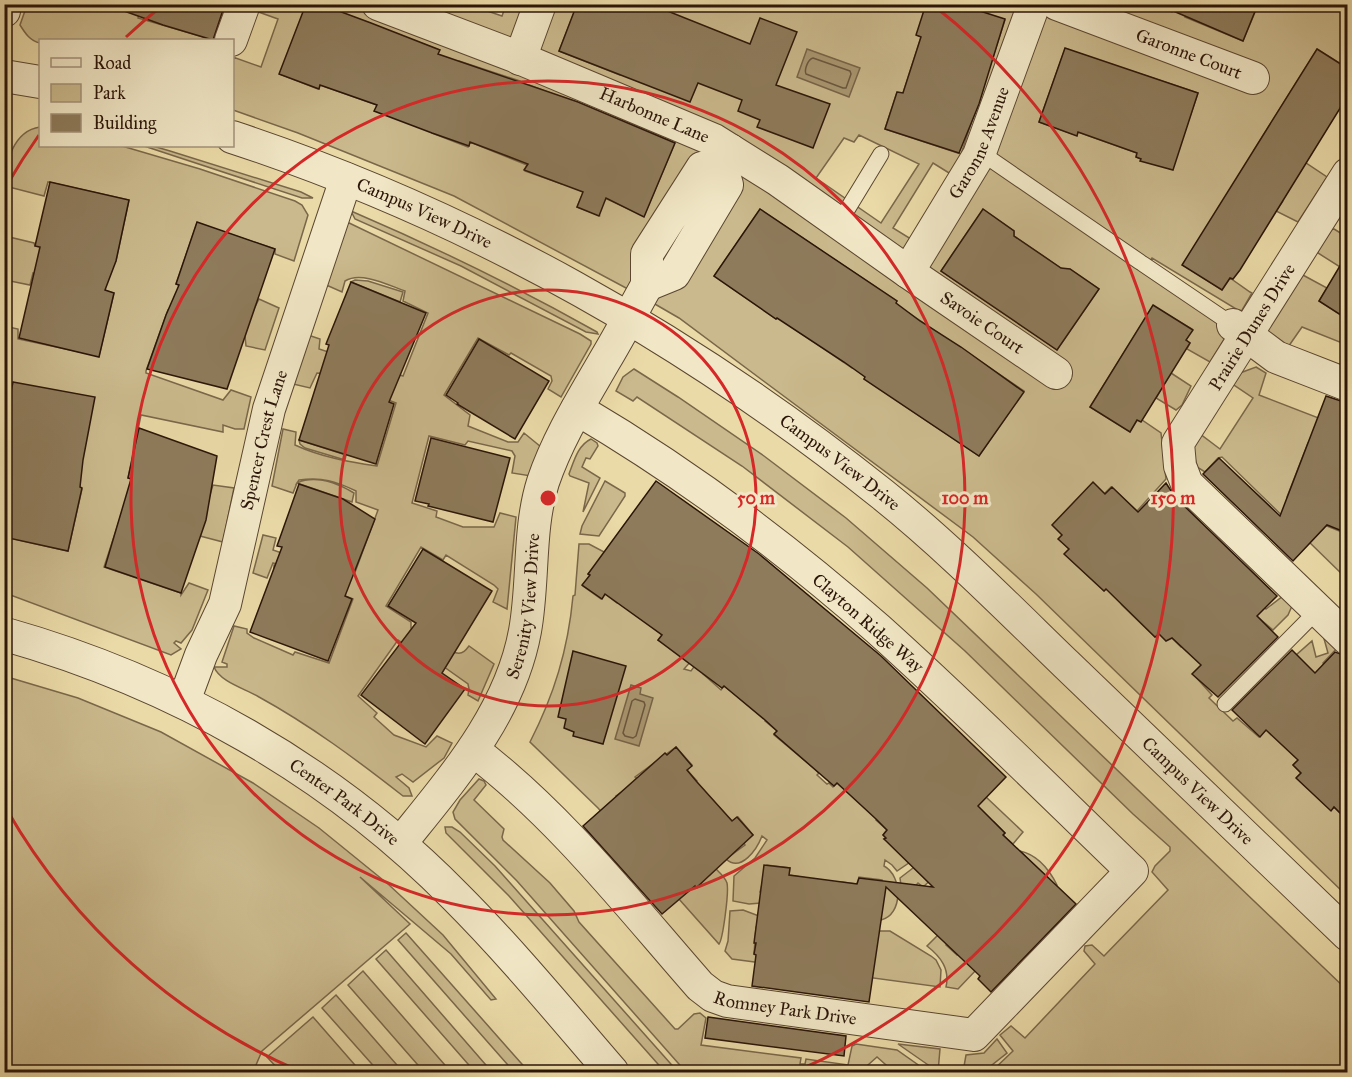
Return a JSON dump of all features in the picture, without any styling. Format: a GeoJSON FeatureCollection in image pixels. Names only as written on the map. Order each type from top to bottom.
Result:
{"type":"FeatureCollection","features":[{"type":"Feature","properties":{"kind":"street"},"geometry":{"type":"LineString","coordinates":[[4,11],[5,4]]}},
{"type":"Feature","properties":{"kind":"street"},"geometry":{"type":"LineString","coordinates":[[231,39],[244,4]]}},
{"type":"Feature","properties":{"kind":"street","name":"Harbonne Lane"},"geometry":{"type":"LineString","coordinates":[[378,4],[520,58],[699,132],[726,157],[770,175],[908,272]]}},
{"type":"Feature","properties":{"kind":"street"},"geometry":{"type":"LineString","coordinates":[[520,58],[540,4]]}},
{"type":"Feature","properties":{"kind":"street","name":"Garonne Avenue"},"geometry":{"type":"LineString","coordinates":[[908,272],[988,158],[1034,4]]}},
{"type":"Feature","properties":{"kind":"street","name":"Garonne Court"},"geometry":{"type":"LineString","coordinates":[[1057,4],[1253,78]]}},
{"type":"Feature","properties":{"kind":"street"},"geometry":{"type":"LineString","coordinates":[[4,76],[39,82]]}},
{"type":"Feature","properties":{"kind":"street","name":"Campus View Drive"},"geometry":{"type":"LineString","coordinates":[[234,138],[346,179],[480,237],[545,270],[628,317],[714,370],[765,405],[884,495],[986,587],[1347,935]]}},
{"type":"Feature","properties":{"kind":"street","name":"Serenity View Drive"},"geometry":{"type":"LineString","coordinates":[[400,844],[473,750],[504,698],[519,655],[527,617],[535,525],[542,484],[561,435],[647,285],[647,254],[685,224],[702,168],[726,157]]}},
{"type":"Feature","properties":{"kind":"street","name":"Prairie Dunes Drive"},"geometry":{"type":"LineString","coordinates":[[1318,610],[1187,483],[1180,466],[1178,443],[1240,330],[1347,174]]}},
{"type":"Feature","properties":{"kind":"street","name":"Spencer Crest Lane"},"geometry":{"type":"LineString","coordinates":[[184,701],[201,655],[225,604],[269,409],[346,179]]}},
{"type":"Feature","properties":{"kind":"street","name":"Savoie Court"},"geometry":{"type":"LineString","coordinates":[[908,272],[1056,373]]}},
{"type":"Feature","properties":{"kind":"street"},"geometry":{"type":"LineString","coordinates":[[1240,330],[1276,357],[1347,385]]}},
{"type":"Feature","properties":{"kind":"street","name":"Clayton Ridge Way"},"geometry":{"type":"LineString","coordinates":[[577,409],[653,456],[751,526],[828,587],[926,674],[1132,871]]}},
{"type":"Feature","properties":{"kind":"street"},"geometry":{"type":"LineString","coordinates":[[1318,610],[1347,639]]}},
{"type":"Feature","properties":{"kind":"street","name":"Center Park Drive"},"geometry":{"type":"LineString","coordinates":[[4,634],[86,660],[184,701],[257,741],[295,765],[367,817],[454,894],[485,926],[612,1072]]}},
{"type":"Feature","properties":{"kind":"street","name":"Romney Park Drive"},"geometry":{"type":"LineString","coordinates":[[473,750],[491,763],[560,827],[700,986],[713,996],[727,1002],[974,1035],[1132,871]]}},
{"type":"Feature","properties":{"kind":"lane"},"geometry":{"type":"LineString","coordinates":[[839,223],[881,154]]}},
{"type":"Feature","properties":{"kind":"lane"},"geometry":{"type":"LineString","coordinates":[[988,158],[1240,330]]}},
{"type":"Feature","properties":{"kind":"lane"},"geometry":{"type":"LineString","coordinates":[[1226,704],[1318,610]]}},
{"type":"Feature","properties":{"kind":"green space"},"geometry":{"type":"Polygon","coordinates":[[[1155,4],[1172,12],[1175,5],[1190,5],[1185,17],[1243,41],[1258,5],[1347,5],[1347,68],[1317,49],[1254,150],[1306,163],[1327,177],[1298,222],[1276,211],[1283,201],[1183,265],[1222,290],[1230,278],[1252,293],[1241,312],[1152,258],[1146,266],[1233,325],[1210,362],[1187,349],[1190,343],[1186,340],[1192,329],[1153,306],[1090,407],[1130,432],[1137,420],[1142,420],[1161,433],[1166,479],[1137,511],[1111,487],[1059,539],[1069,549],[1065,554],[1104,591],[1109,586],[1122,605],[1155,637],[1159,634],[1172,638],[1181,647],[1219,609],[1150,502],[1266,609],[1283,596],[1292,606],[1288,615],[1273,630],[1252,612],[1193,674],[1212,695],[1209,698],[1233,721],[1237,718],[1259,737],[1278,718],[1295,656],[1312,641],[1316,657],[1328,653],[1323,635],[1340,645],[1323,663],[1347,687],[1347,724],[1341,718],[1293,765],[1301,773],[1297,777],[1331,810],[1334,807],[1347,820],[1347,896],[1036,594],[973,537],[679,318],[641,296],[454,196],[298,133],[234,110],[234,57],[261,67],[278,19],[242,6],[230,39],[215,39],[226,5],[306,5],[280,74],[318,89],[320,85],[377,105],[375,111],[415,116],[439,50],[320,5],[470,5],[502,16],[506,5],[577,5],[559,51],[620,75],[650,5],[927,5],[921,37],[903,93],[897,92],[885,129],[961,154],[1005,20],[958,5],[1155,4]],[[1065,49],[1039,122],[1076,135],[1078,132],[1137,153],[1136,157],[1172,169],[1198,93],[1065,49]],[[459,61],[432,133],[468,147],[470,142],[527,165],[525,171],[562,184],[591,108],[529,85],[526,93],[508,115],[520,81],[459,61]],[[606,112],[574,184],[644,216],[675,143],[606,112]],[[859,135],[854,142],[844,138],[816,178],[881,223],[919,164],[859,135]],[[933,163],[893,228],[935,254],[975,189],[933,163]],[[583,193],[577,207],[599,215],[583,193]],[[760,209],[714,276],[776,319],[822,251],[760,209]],[[983,209],[941,271],[1057,350],[1099,289],[1070,269],[1065,271],[1014,236],[1014,231],[983,209]],[[834,259],[790,326],[852,368],[897,301],[834,259]],[[909,313],[864,379],[979,456],[1024,391],[909,313]]]}},
{"type":"Feature","properties":{"kind":"green space"},"geometry":{"type":"Polygon","coordinates":[[[27,5],[142,5],[138,18],[211,39],[39,39],[39,43],[31,39],[20,25],[27,5]]]}},
{"type":"Feature","properties":{"kind":"green space"},"geometry":{"type":"Polygon","coordinates":[[[39,127],[39,147],[125,147],[295,201],[302,205],[308,215],[294,261],[275,254],[275,249],[197,223],[176,284],[253,311],[259,299],[279,308],[265,350],[246,346],[245,336],[168,310],[146,371],[146,373],[223,400],[231,390],[251,397],[244,429],[223,425],[223,432],[141,415],[128,478],[209,495],[209,498],[213,485],[234,488],[223,542],[200,536],[124,506],[104,567],[181,593],[181,595],[189,583],[208,590],[192,630],[181,643],[176,641],[174,643],[181,649],[171,655],[5,593],[5,537],[68,551],[82,489],[64,483],[13,383],[11,393],[5,392],[4,326],[18,329],[18,339],[99,356],[114,293],[33,273],[30,285],[5,280],[5,236],[34,243],[35,246],[116,261],[129,200],[48,182],[44,196],[5,186],[12,149],[23,135],[39,127]]]}},
{"type":"Feature","properties":{"kind":"green space"},"geometry":{"type":"Polygon","coordinates":[[[147,147],[170,151],[301,192],[313,198],[302,198],[147,147]]]}},
{"type":"Feature","properties":{"kind":"green space"},"geometry":{"type":"Polygon","coordinates":[[[351,211],[476,268],[567,315],[598,334],[586,332],[461,266],[355,219],[351,211]]]}},
{"type":"Feature","properties":{"kind":"green space"},"geometry":{"type":"Polygon","coordinates":[[[345,221],[591,341],[561,397],[548,389],[552,381],[551,376],[511,353],[509,355],[478,338],[444,395],[470,415],[468,426],[508,442],[518,442],[524,433],[541,447],[531,476],[512,473],[515,456],[512,451],[468,441],[465,445],[429,436],[412,503],[437,511],[436,517],[463,527],[494,527],[500,513],[516,517],[507,609],[493,602],[498,589],[494,585],[446,555],[443,560],[421,547],[386,606],[411,622],[411,628],[440,646],[459,653],[469,646],[494,664],[478,701],[468,695],[468,684],[430,657],[428,660],[398,640],[358,696],[377,713],[374,717],[394,735],[426,747],[437,736],[452,743],[444,758],[413,782],[402,774],[396,777],[409,788],[412,796],[403,796],[315,731],[254,694],[227,681],[214,667],[227,667],[227,664],[222,662],[234,626],[247,629],[247,633],[254,638],[293,655],[295,652],[329,663],[353,599],[274,569],[274,565],[283,566],[273,563],[267,578],[253,573],[263,535],[276,538],[273,550],[354,575],[378,510],[356,502],[356,491],[335,482],[315,479],[299,480],[293,493],[272,486],[283,429],[296,432],[295,445],[315,453],[377,466],[396,403],[375,395],[346,375],[317,373],[310,388],[293,384],[308,335],[320,339],[319,349],[403,376],[428,313],[403,301],[405,291],[375,280],[351,278],[345,281],[342,292],[324,284],[345,221]]]}},
{"type":"Feature","properties":{"kind":"green space"},"geometry":{"type":"Polygon","coordinates":[[[1334,229],[1347,237],[1347,255],[1340,267],[1316,250],[1330,230],[1334,229]]]}},
{"type":"Feature","properties":{"kind":"green space"},"geometry":{"type":"Polygon","coordinates":[[[1301,274],[1327,288],[1319,301],[1347,319],[1347,345],[1302,327],[1286,350],[1268,332],[1301,274]]]}},
{"type":"Feature","properties":{"kind":"green space"},"geometry":{"type":"Polygon","coordinates":[[[368,281],[403,292],[400,302],[351,282],[368,281]]]}},
{"type":"Feature","properties":{"kind":"green space"},"geometry":{"type":"Polygon","coordinates":[[[1256,367],[1266,373],[1259,395],[1347,429],[1347,447],[1328,439],[1324,449],[1308,443],[1287,497],[1300,502],[1309,519],[1347,534],[1347,579],[1222,457],[1218,458],[1205,472],[1197,467],[1193,449],[1200,434],[1220,449],[1253,398],[1231,383],[1240,373],[1256,367]]]}},
{"type":"Feature","properties":{"kind":"green space"},"geometry":{"type":"Polygon","coordinates":[[[634,369],[764,456],[846,518],[927,588],[1347,990],[1347,1072],[991,1072],[1013,1051],[1000,1035],[1011,1026],[1025,1038],[1095,964],[1084,951],[1085,946],[1092,945],[1104,956],[1168,890],[1152,872],[1170,851],[1170,847],[965,651],[848,547],[742,466],[637,397],[633,401],[616,391],[623,377],[634,369]]]}},
{"type":"Feature","properties":{"kind":"green space"},"geometry":{"type":"Polygon","coordinates":[[[1171,373],[1191,386],[1182,405],[1176,410],[1156,398],[1171,373]]]}},
{"type":"Feature","properties":{"kind":"green space"},"geometry":{"type":"Polygon","coordinates":[[[591,439],[598,446],[590,459],[586,458],[582,467],[600,478],[583,512],[589,483],[569,474],[580,449],[591,439]]]}},
{"type":"Feature","properties":{"kind":"green space"},"geometry":{"type":"Polygon","coordinates":[[[299,440],[346,455],[345,460],[305,448],[299,440]]]}},
{"type":"Feature","properties":{"kind":"green space"},"geometry":{"type":"Polygon","coordinates":[[[318,480],[333,483],[354,493],[352,502],[297,483],[318,480]]]}},
{"type":"Feature","properties":{"kind":"green space"},"geometry":{"type":"Polygon","coordinates":[[[605,481],[625,493],[625,496],[599,536],[580,534],[582,526],[605,481]]]}},
{"type":"Feature","properties":{"kind":"green space"},"geometry":{"type":"Polygon","coordinates":[[[579,544],[589,544],[606,553],[588,574],[590,575],[583,586],[601,599],[605,594],[617,603],[619,601],[662,635],[658,640],[692,660],[684,669],[691,671],[715,638],[710,665],[703,674],[721,690],[724,686],[767,719],[765,721],[777,731],[774,735],[816,770],[819,773],[817,775],[827,784],[833,787],[837,783],[877,818],[876,820],[887,830],[883,835],[886,838],[884,839],[916,858],[897,871],[885,860],[884,866],[895,878],[898,895],[897,903],[888,917],[881,920],[882,880],[859,877],[857,884],[842,882],[841,884],[789,875],[790,868],[767,865],[760,892],[763,893],[761,903],[749,904],[733,901],[734,876],[755,858],[767,840],[762,836],[752,853],[743,861],[732,863],[726,859],[745,845],[744,843],[753,835],[738,817],[732,821],[696,782],[687,770],[692,765],[676,747],[635,777],[639,780],[616,796],[685,894],[695,886],[697,888],[715,868],[725,879],[727,883],[726,905],[719,944],[598,808],[530,742],[553,689],[564,654],[575,595],[579,544]]]}},
{"type":"Feature","properties":{"kind":"green space"},"geometry":{"type":"Polygon","coordinates":[[[4,676],[78,698],[161,732],[253,783],[319,828],[388,884],[443,935],[496,999],[491,1000],[451,954],[360,877],[410,924],[262,1051],[253,1072],[5,1072],[4,676]]]}},
{"type":"Feature","properties":{"kind":"green space"},"geometry":{"type":"Polygon","coordinates":[[[479,779],[486,785],[474,800],[504,829],[503,840],[550,883],[574,911],[579,922],[675,1029],[678,1029],[694,1014],[700,1013],[706,1018],[701,1045],[801,1058],[800,1064],[805,1064],[806,1059],[848,1065],[852,1046],[856,1044],[897,1050],[924,1069],[920,1072],[894,1072],[877,1057],[860,1072],[686,1072],[517,881],[455,819],[453,812],[460,800],[479,779]]]}},
{"type":"Feature","properties":{"kind":"green space"},"geometry":{"type":"Polygon","coordinates":[[[986,797],[1023,832],[1013,844],[994,822],[923,887],[918,883],[903,900],[900,878],[986,797]]]}},
{"type":"Feature","properties":{"kind":"green space"},"geometry":{"type":"Polygon","coordinates":[[[445,827],[452,827],[460,832],[495,866],[678,1072],[665,1072],[509,896],[446,833],[445,827]]]}},
{"type":"Feature","properties":{"kind":"green space"},"geometry":{"type":"Polygon","coordinates":[[[1020,851],[1032,856],[1042,864],[1057,885],[958,989],[946,987],[947,975],[943,964],[927,946],[939,934],[948,943],[946,945],[957,955],[1048,878],[1020,851]]]}},
{"type":"Feature","properties":{"kind":"green space"},"geometry":{"type":"Polygon","coordinates":[[[743,910],[759,916],[754,954],[778,958],[879,931],[890,931],[936,960],[941,970],[940,987],[732,959],[725,951],[730,911],[743,910]]]}},
{"type":"Feature","properties":{"kind":"green space"},"geometry":{"type":"Polygon","coordinates":[[[406,933],[529,1072],[514,1072],[398,940],[406,933]]]}},
{"type":"Feature","properties":{"kind":"green space"},"geometry":{"type":"Polygon","coordinates":[[[386,950],[492,1072],[475,1072],[376,959],[386,950]]]}},
{"type":"Feature","properties":{"kind":"green space"},"geometry":{"type":"Polygon","coordinates":[[[363,971],[451,1072],[424,1072],[348,985],[363,971]]]}},
{"type":"Feature","properties":{"kind":"green space"},"geometry":{"type":"Polygon","coordinates":[[[336,995],[403,1072],[379,1072],[322,1008],[336,995]]]}},
{"type":"Feature","properties":{"kind":"green space"},"geometry":{"type":"Polygon","coordinates":[[[313,1017],[361,1072],[281,1072],[267,1057],[313,1017]]]}},
{"type":"Feature","properties":{"kind":"green space"},"geometry":{"type":"Polygon","coordinates":[[[997,1039],[1007,1053],[983,1072],[963,1072],[966,1055],[984,1053],[997,1039]]]}},
{"type":"Feature","properties":{"kind":"green space"},"geometry":{"type":"Polygon","coordinates":[[[898,1044],[940,1049],[938,1072],[934,1069],[898,1044]]]}},
{"type":"Feature","properties":{"kind":"water"},"geometry":{"type":"Polygon","coordinates":[[[807,49],[860,68],[849,97],[797,77],[807,49]]]}},
{"type":"Feature","properties":{"kind":"water"},"geometry":{"type":"Polygon","coordinates":[[[631,685],[641,688],[640,694],[653,698],[639,746],[615,739],[631,685]]]}},
{"type":"Feature","properties":{"kind":"building"},"geometry":{"type":"Polygon","coordinates":[[[114,4],[225,4],[213,39],[163,25],[113,7],[114,4]]]}},
{"type":"Feature","properties":{"kind":"building"},"geometry":{"type":"Polygon","coordinates":[[[306,4],[320,4],[371,23],[440,50],[438,54],[578,102],[675,143],[644,217],[606,198],[599,216],[577,207],[583,192],[524,170],[528,164],[470,142],[469,146],[374,111],[377,105],[320,85],[319,89],[279,74],[306,4]]]}},
{"type":"Feature","properties":{"kind":"building"},"geometry":{"type":"Polygon","coordinates":[[[577,4],[650,4],[750,44],[760,18],[797,32],[776,85],[830,104],[813,148],[757,127],[760,120],[738,111],[742,100],[698,83],[690,102],[559,51],[577,4]]]}},
{"type":"Feature","properties":{"kind":"building"},"geometry":{"type":"Polygon","coordinates":[[[926,4],[958,4],[1005,19],[979,104],[959,153],[885,129],[897,92],[903,93],[921,37],[916,35],[926,4]]]}},
{"type":"Feature","properties":{"kind":"building"},"geometry":{"type":"Polygon","coordinates":[[[1157,4],[1258,4],[1243,41],[1157,4]]]}},
{"type":"Feature","properties":{"kind":"building"},"geometry":{"type":"Polygon","coordinates":[[[1065,48],[1198,93],[1173,170],[1140,161],[1141,159],[1136,157],[1137,153],[1078,132],[1077,136],[1039,122],[1065,48]]]}},
{"type":"Feature","properties":{"kind":"building"},"geometry":{"type":"Polygon","coordinates":[[[1317,49],[1347,68],[1347,97],[1240,270],[1233,279],[1230,278],[1222,290],[1182,265],[1317,49]]]}},
{"type":"Feature","properties":{"kind":"building"},"geometry":{"type":"Polygon","coordinates":[[[50,182],[129,200],[116,261],[105,290],[114,293],[99,357],[19,338],[40,247],[35,246],[50,182]]]}},
{"type":"Feature","properties":{"kind":"building"},"geometry":{"type":"Polygon","coordinates":[[[760,209],[897,301],[896,303],[920,321],[1024,392],[979,456],[864,379],[865,377],[844,362],[714,276],[760,209]]]}},
{"type":"Feature","properties":{"kind":"building"},"geometry":{"type":"Polygon","coordinates":[[[983,209],[1014,231],[1014,236],[1061,268],[1070,269],[1099,289],[1057,350],[941,271],[983,209]]]}},
{"type":"Feature","properties":{"kind":"building"},"geometry":{"type":"Polygon","coordinates":[[[197,222],[275,249],[227,389],[147,369],[179,285],[176,284],[197,222]]]}},
{"type":"Feature","properties":{"kind":"building"},"geometry":{"type":"Polygon","coordinates":[[[1347,254],[1347,319],[1319,301],[1347,254]]]}},
{"type":"Feature","properties":{"kind":"building"},"geometry":{"type":"Polygon","coordinates":[[[351,282],[426,313],[389,402],[394,404],[376,464],[299,440],[329,345],[326,344],[351,282]]]}},
{"type":"Feature","properties":{"kind":"building"},"geometry":{"type":"Polygon","coordinates":[[[1153,305],[1193,330],[1186,340],[1190,343],[1141,422],[1137,420],[1130,432],[1090,407],[1153,305]]]}},
{"type":"Feature","properties":{"kind":"building"},"geometry":{"type":"Polygon","coordinates":[[[479,339],[549,381],[515,439],[446,395],[479,339]]]}},
{"type":"Feature","properties":{"kind":"building"},"geometry":{"type":"Polygon","coordinates":[[[13,382],[95,397],[83,460],[80,487],[82,488],[68,551],[4,537],[4,426],[13,382]]]}},
{"type":"Feature","properties":{"kind":"building"},"geometry":{"type":"Polygon","coordinates":[[[1326,396],[1347,403],[1347,533],[1327,525],[1293,561],[1203,474],[1219,458],[1280,516],[1326,396]]]}},
{"type":"Feature","properties":{"kind":"building"},"geometry":{"type":"Polygon","coordinates":[[[139,428],[217,456],[206,520],[181,593],[105,567],[131,479],[128,478],[139,428]]]}},
{"type":"Feature","properties":{"kind":"building"},"geometry":{"type":"Polygon","coordinates":[[[431,438],[510,458],[493,522],[415,501],[431,438]]]}},
{"type":"Feature","properties":{"kind":"building"},"geometry":{"type":"Polygon","coordinates":[[[656,481],[759,554],[881,656],[1006,777],[978,806],[1005,833],[1003,835],[1076,904],[991,992],[978,979],[980,976],[886,887],[869,1002],[752,986],[756,955],[754,954],[756,943],[754,943],[764,865],[790,868],[789,875],[857,884],[859,878],[933,887],[884,839],[886,838],[883,835],[887,830],[876,819],[837,783],[834,786],[774,734],[777,731],[765,720],[724,686],[722,688],[658,640],[662,635],[605,594],[602,599],[582,585],[656,481]]]}},
{"type":"Feature","properties":{"kind":"building"},"geometry":{"type":"Polygon","coordinates":[[[1093,482],[1105,494],[1112,487],[1138,512],[1166,483],[1175,497],[1277,596],[1257,616],[1278,637],[1218,697],[1192,674],[1201,665],[1172,638],[1166,641],[1159,634],[1155,637],[1106,589],[1104,591],[1064,554],[1069,549],[1058,539],[1062,535],[1052,525],[1093,482]]]}},
{"type":"Feature","properties":{"kind":"building"},"geometry":{"type":"Polygon","coordinates":[[[299,484],[343,499],[375,519],[345,596],[352,599],[328,661],[250,632],[282,547],[277,546],[299,484]]]}},
{"type":"Feature","properties":{"kind":"building"},"geometry":{"type":"Polygon","coordinates":[[[423,549],[492,591],[442,673],[465,689],[425,744],[361,695],[416,623],[388,606],[423,549]]]}},
{"type":"Feature","properties":{"kind":"building"},"geometry":{"type":"Polygon","coordinates":[[[1292,650],[1315,673],[1335,652],[1347,656],[1347,820],[1334,807],[1331,811],[1296,778],[1301,773],[1293,765],[1298,760],[1266,730],[1260,737],[1232,710],[1292,650]]]}},
{"type":"Feature","properties":{"kind":"building"},"geometry":{"type":"Polygon","coordinates":[[[573,651],[626,666],[603,744],[573,736],[574,732],[564,728],[566,719],[558,717],[573,651]]]}},
{"type":"Feature","properties":{"kind":"building"},"geometry":{"type":"Polygon","coordinates":[[[676,747],[692,766],[687,770],[697,782],[732,821],[737,817],[753,835],[696,888],[695,886],[662,914],[583,826],[665,753],[667,755],[676,747]]]}},
{"type":"Feature","properties":{"kind":"building"},"geometry":{"type":"Polygon","coordinates":[[[708,1017],[846,1036],[844,1056],[705,1038],[708,1017]]]}}]}
